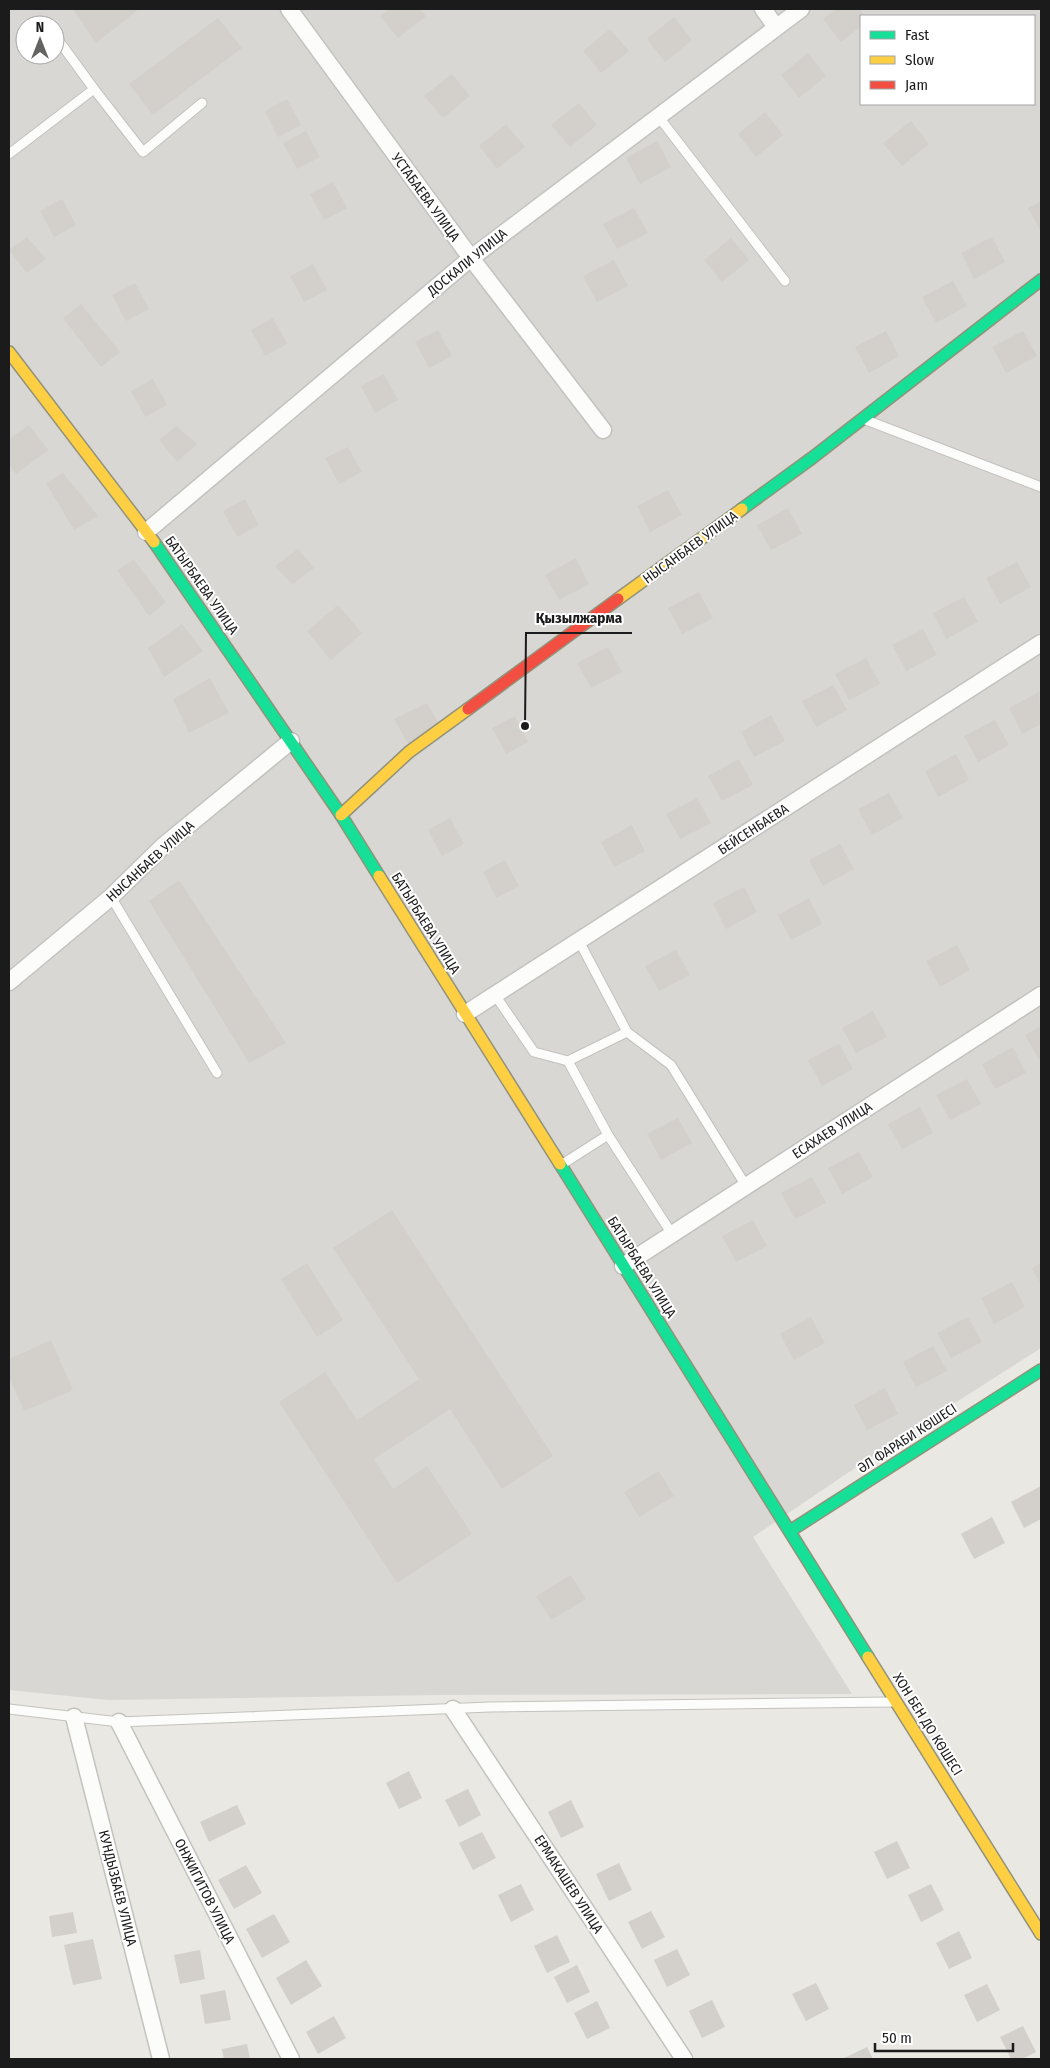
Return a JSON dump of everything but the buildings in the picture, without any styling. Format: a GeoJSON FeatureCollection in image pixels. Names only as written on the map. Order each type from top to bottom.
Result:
{"type":"FeatureCollection","features":[{"type":"Feature","properties":{"kind":"street","name":"УСТАБАЕВА УЛИЦА"},"geometry":{"type":"LineString","coordinates":[[289,9],[471,258],[603,430]]}},
{"type":"Feature","properties":{"kind":"street"},"geometry":{"type":"LineString","coordinates":[[763,9],[776,27]]}},
{"type":"Feature","properties":{"kind":"street","name":"ДОСКАЛИ УЛИЦА"},"geometry":{"type":"LineString","coordinates":[[146,532],[471,258],[801,9]]}},
{"type":"Feature","properties":{"kind":"street","name":"НЫСАНБАЕВ УЛИЦА"},"geometry":{"type":"LineString","coordinates":[[340,815],[409,752],[863,419],[1041,280]]}},
{"type":"Feature","properties":{"kind":"street","name":"БАТЫРБАЕВА УЛИЦА"},"geometry":{"type":"LineString","coordinates":[[9,352],[146,532],[291,741],[340,815],[790,1531]]}},
{"type":"Feature","properties":{"kind":"street","name":"БЕЙСЕНБАЕВА"},"geometry":{"type":"LineString","coordinates":[[465,1014],[1041,643]]}},
{"type":"Feature","properties":{"kind":"street","name":"НЫСАНБАЕВ УЛИЦА"},"geometry":{"type":"LineString","coordinates":[[9,982],[111,897],[163,846],[291,741]]}},
{"type":"Feature","properties":{"kind":"street","name":"ЕСАХАЕВ УЛИЦА"},"geometry":{"type":"LineString","coordinates":[[623,1266],[1041,995]]}},
{"type":"Feature","properties":{"kind":"street","name":"ӘЛ ФАРАБИ КӨШЕСІ"},"geometry":{"type":"LineString","coordinates":[[790,1531],[1041,1370]]}},
{"type":"Feature","properties":{"kind":"street","name":"ХОН БЕН ДО КӨШЕСІ"},"geometry":{"type":"LineString","coordinates":[[790,1531],[1041,1934]]}},
{"type":"Feature","properties":{"kind":"street","name":"ЕРМАКАШЕВ УЛИЦА"},"geometry":{"type":"LineString","coordinates":[[454,1709],[684,2059]]}},
{"type":"Feature","properties":{"kind":"street","name":"КУНДЫЗБАЕВ УЛИЦА"},"geometry":{"type":"LineString","coordinates":[[74,1717],[162,2059]]}},
{"type":"Feature","properties":{"kind":"street","name":"ОНЖИГИТОВ УЛИЦА"},"geometry":{"type":"LineString","coordinates":[[119,1722],[291,2059]]}},
{"type":"Feature","properties":{"kind":"lane"},"geometry":{"type":"LineString","coordinates":[[65,48],[143,152],[202,103]]}},
{"type":"Feature","properties":{"kind":"lane"},"geometry":{"type":"LineString","coordinates":[[9,154],[94,89]]}},
{"type":"Feature","properties":{"kind":"lane"},"geometry":{"type":"LineString","coordinates":[[658,116],[785,281]]}},
{"type":"Feature","properties":{"kind":"lane"},"geometry":{"type":"LineString","coordinates":[[863,419],[1041,488]]}},
{"type":"Feature","properties":{"kind":"lane"},"geometry":{"type":"LineString","coordinates":[[111,897],[216,1073]]}},
{"type":"Feature","properties":{"kind":"lane"},"geometry":{"type":"LineString","coordinates":[[579,941],[627,1032],[671,1064],[746,1186]]}},
{"type":"Feature","properties":{"kind":"lane"},"geometry":{"type":"LineString","coordinates":[[494,995],[534,1052],[568,1061],[627,1032]]}},
{"type":"Feature","properties":{"kind":"lane"},"geometry":{"type":"LineString","coordinates":[[568,1061],[608,1135],[672,1234]]}},
{"type":"Feature","properties":{"kind":"lane"},"geometry":{"type":"LineString","coordinates":[[560,1165],[608,1135]]}},
{"type":"Feature","properties":{"kind":"lane"},"geometry":{"type":"LineString","coordinates":[[9,1709],[119,1722],[454,1709],[896,1702]]}},
{"type":"Feature","properties":{"kind":"shaded area"},"geometry":{"type":"Polygon","coordinates":[[[9,9],[1041,9],[1041,1348],[892,1443],[753,1537],[852,1694],[440,1695],[108,1700],[9,1690],[9,9]]]}},
{"type":"Feature","properties":{"kind":"traffic: fast"},"geometry":{"type":"LineString","coordinates":[[742,509],[812,458],[1041,280]]}},
{"type":"Feature","properties":{"kind":"traffic: fast"},"geometry":{"type":"LineString","coordinates":[[154,542],[341,815],[379,876]]}},
{"type":"Feature","properties":{"kind":"traffic: fast"},"geometry":{"type":"LineString","coordinates":[[560,1164],[868,1657]]}},
{"type":"Feature","properties":{"kind":"traffic: fast"},"geometry":{"type":"LineString","coordinates":[[790,1531],[1041,1370]]}},
{"type":"Feature","properties":{"kind":"traffic: slow"},"geometry":{"type":"LineString","coordinates":[[9,352],[154,542]]}},
{"type":"Feature","properties":{"kind":"traffic: slow"},"geometry":{"type":"LineString","coordinates":[[618,599],[742,509]]}},
{"type":"Feature","properties":{"kind":"traffic: slow"},"geometry":{"type":"LineString","coordinates":[[341,815],[409,752],[468,709]]}},
{"type":"Feature","properties":{"kind":"traffic: slow"},"geometry":{"type":"LineString","coordinates":[[379,876],[560,1164]]}},
{"type":"Feature","properties":{"kind":"traffic: slow"},"geometry":{"type":"LineString","coordinates":[[868,1657],[1041,1934]]}},
{"type":"Feature","properties":{"kind":"traffic: jam"},"geometry":{"type":"LineString","coordinates":[[468,709],[618,599]]}},
{"type":"Feature","properties":{"kind":"place","name":"Қызылжарма"},"geometry":{"type":"Point","coordinates":[525,726]}}]}
